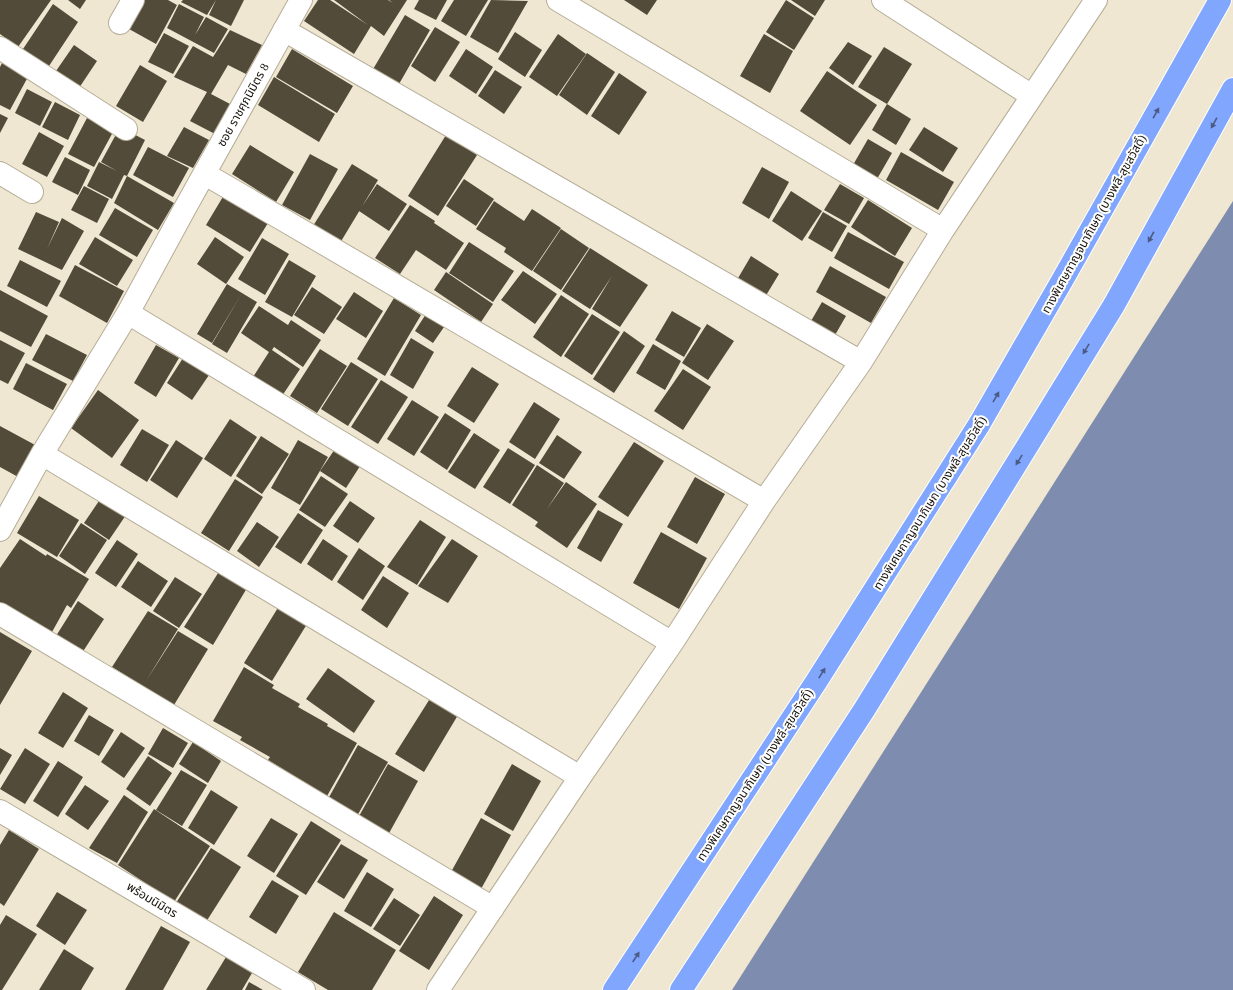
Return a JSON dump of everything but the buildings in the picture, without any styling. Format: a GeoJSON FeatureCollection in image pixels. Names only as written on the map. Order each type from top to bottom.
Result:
{"type":"FeatureCollection","features":[{"type":"Feature","properties":{"kind":"highway","name":"ทางพิเศษกาญจนาภิเษก (บางพลี-สุขสวัสดิ์)"},"geometry":{"type":"LineString","coordinates":[[614,990],[816,682],[980,424],[1220,0]]}},
{"type":"Feature","properties":{"kind":"highway"},"geometry":{"type":"LineString","coordinates":[[682,990],[864,710],[1114,305],[1233,89]]}},
{"type":"Feature","properties":{"kind":"street"},"geometry":{"type":"LineString","coordinates":[[120,23],[133,0]]}},
{"type":"Feature","properties":{"kind":"street","name":"ซอย ราชศุภนิมิตร 8"},"geometry":{"type":"LineString","coordinates":[[0,530],[42,454],[128,313],[301,0]]}},
{"type":"Feature","properties":{"kind":"street"},"geometry":{"type":"LineString","coordinates":[[558,0],[943,230]]}},
{"type":"Feature","properties":{"kind":"street"},"geometry":{"type":"LineString","coordinates":[[438,990],[580,777],[672,643],[764,501],[861,362],[943,230],[1096,0]]}},
{"type":"Feature","properties":{"kind":"street"},"geometry":{"type":"LineString","coordinates":[[888,1],[1032,96]]}},
{"type":"Feature","properties":{"kind":"street"},"geometry":{"type":"LineString","coordinates":[[284,30],[861,362]]}},
{"type":"Feature","properties":{"kind":"street"},"geometry":{"type":"LineString","coordinates":[[0,48],[126,129]]}},
{"type":"Feature","properties":{"kind":"street"},"geometry":{"type":"LineString","coordinates":[[0,173],[32,192]]}},
{"type":"Feature","properties":{"kind":"street"},"geometry":{"type":"LineString","coordinates":[[205,174],[764,501]]}},
{"type":"Feature","properties":{"kind":"street"},"geometry":{"type":"LineString","coordinates":[[128,313],[672,643]]}},
{"type":"Feature","properties":{"kind":"street"},"geometry":{"type":"LineString","coordinates":[[42,454],[580,777]]}},
{"type":"Feature","properties":{"kind":"street"},"geometry":{"type":"LineString","coordinates":[[0,614],[493,908]]}},
{"type":"Feature","properties":{"kind":"street","name":"พร้อมนิมิตร"},"geometry":{"type":"LineString","coordinates":[[0,811],[304,990]]}},
{"type":"Feature","properties":{"kind":"water"},"geometry":{"type":"Polygon","coordinates":[[[1233,201],[1233,990],[732,990],[1233,201]]]}}]}
